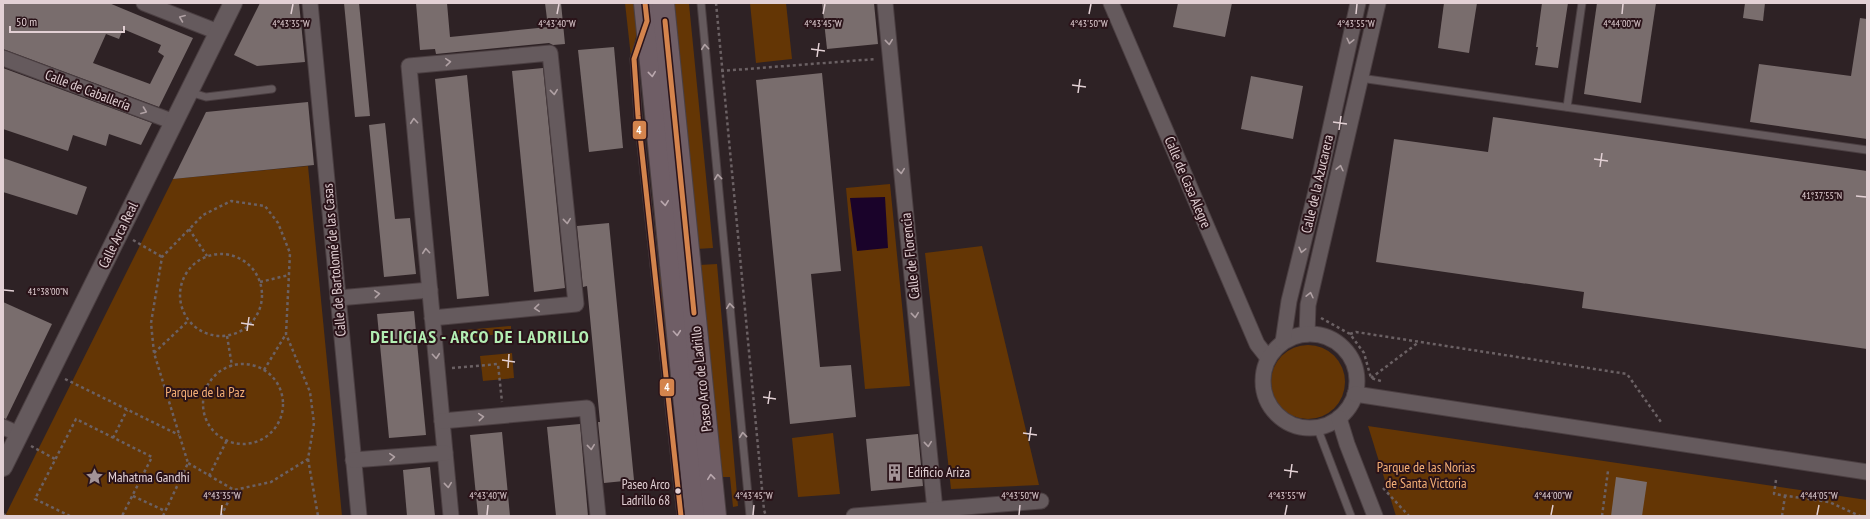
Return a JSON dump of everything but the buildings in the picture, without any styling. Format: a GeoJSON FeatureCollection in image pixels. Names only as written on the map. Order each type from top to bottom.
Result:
{"type":"FeatureCollection","features":[{"type":"Feature","properties":{"kind":"main road","name":"Paseo Arco de Ladrillo"},"geometry":{"type":"LineString","coordinates":[[650,8],[696,516]]}},
{"type":"Feature","properties":{"kind":"main road","name":"Paseo Arco de Ladrillo"},"geometry":{"type":"LineString","coordinates":[[650,8],[715,516]]}},
{"type":"Feature","properties":{"kind":"street"},"geometry":{"type":"LineString","coordinates":[[144,3],[218,32]]}},
{"type":"Feature","properties":{"kind":"street","name":"Calle Arca Real"},"geometry":{"type":"LineString","coordinates":[[3,467],[25,440],[174,122],[232,3]]}},
{"type":"Feature","properties":{"kind":"street","name":"Calle de Bartolomé de las Casas"},"geometry":{"type":"LineString","coordinates":[[310,3],[359,516]]}},
{"type":"Feature","properties":{"kind":"street","name":"Calle de Florencia"},"geometry":{"type":"LineString","coordinates":[[885,3],[935,510]]}},
{"type":"Feature","properties":{"kind":"street","name":"Calle de Casa Alegre"},"geometry":{"type":"LineString","coordinates":[[1112,3],[1257,344],[1268,358]]}},
{"type":"Feature","properties":{"kind":"street","name":"Calle de la Azucarera"},"geometry":{"type":"LineString","coordinates":[[1282,342],[1289,301],[1320,175],[1358,3]]}},
{"type":"Feature","properties":{"kind":"street","name":"Calle de la Azucarera"},"geometry":{"type":"LineString","coordinates":[[1307,334],[1308,305],[1378,3]]}},
{"type":"Feature","properties":{"kind":"street"},"geometry":{"type":"LineString","coordinates":[[432,318],[576,304],[550,53],[409,66],[432,318],[451,516]]}},
{"type":"Feature","properties":{"kind":"street","name":"Calle de Caballería"},"geometry":{"type":"LineString","coordinates":[[3,58],[174,122]]}},
{"type":"Feature","properties":{"kind":"street"},"geometry":{"type":"LineString","coordinates":[[338,298],[430,290]]}},
{"type":"Feature","properties":{"kind":"street"},"geometry":{"type":"LineString","coordinates":[[1307,334],[1322,335],[1336,341],[1347,351],[1354,364],[1357,379],[1355,394],[1346,411],[1339,418],[1329,424],[1317,427],[1302,427],[1288,423],[1276,414],[1267,402],[1263,387],[1263,373],[1268,358],[1274,349],[1282,342],[1294,336],[1307,334]]}},
{"type":"Feature","properties":{"kind":"street"},"geometry":{"type":"LineString","coordinates":[[1355,394],[1867,472]]}},
{"type":"Feature","properties":{"kind":"street"},"geometry":{"type":"LineString","coordinates":[[442,421],[587,408],[598,516]]}},
{"type":"Feature","properties":{"kind":"street"},"geometry":{"type":"LineString","coordinates":[[1339,418],[1347,444],[1375,516]]}},
{"type":"Feature","properties":{"kind":"street"},"geometry":{"type":"LineString","coordinates":[[3,427],[25,440]]}},
{"type":"Feature","properties":{"kind":"street"},"geometry":{"type":"LineString","coordinates":[[353,460],[445,453]]}},
{"type":"Feature","properties":{"kind":"street"},"geometry":{"type":"LineString","coordinates":[[854,516],[935,510],[957,512],[1041,501]]}},
{"type":"Feature","properties":{"kind":"lane"},"geometry":{"type":"LineString","coordinates":[[701,3],[750,516]]}},
{"type":"Feature","properties":{"kind":"lane"},"geometry":{"type":"LineString","coordinates":[[1567,107],[1582,3]]}},
{"type":"Feature","properties":{"kind":"lane"},"geometry":{"type":"LineString","coordinates":[[650,8],[634,59],[681,516]]}},
{"type":"Feature","properties":{"kind":"lane"},"geometry":{"type":"LineString","coordinates":[[1360,78],[1867,150]]}},
{"type":"Feature","properties":{"kind":"lane"},"geometry":{"type":"LineString","coordinates":[[189,92],[206,97],[272,89]]}},
{"type":"Feature","properties":{"kind":"lane"},"geometry":{"type":"LineString","coordinates":[[1317,427],[1351,516]]}},
{"type":"Feature","properties":{"kind":"path"},"geometry":{"type":"LineString","coordinates":[[716,3],[764,510],[766,516]]}},
{"type":"Feature","properties":{"kind":"path"},"geometry":{"type":"LineString","coordinates":[[707,72],[890,58]]}},
{"type":"Feature","properties":{"kind":"path"},"geometry":{"type":"LineString","coordinates":[[264,370],[286,334],[290,253],[278,224],[265,206],[231,202],[203,215],[162,257],[151,323],[154,353],[188,463],[234,490],[271,482],[308,459]]}},
{"type":"Feature","properties":{"kind":"path"},"geometry":{"type":"LineString","coordinates":[[189,229],[207,256]]}},
{"type":"Feature","properties":{"kind":"path"},"geometry":{"type":"LineString","coordinates":[[133,240],[162,257]]}},
{"type":"Feature","properties":{"kind":"path"},"geometry":{"type":"LineString","coordinates":[[220,254],[233,256],[244,261],[254,270],[260,282],[262,294],[261,306],[256,317],[249,326],[238,333],[227,336],[205,334],[188,321],[182,309],[180,297],[181,284],[191,267],[207,256],[220,254]]}},
{"type":"Feature","properties":{"kind":"path"},"geometry":{"type":"LineString","coordinates":[[260,282],[289,275]]}},
{"type":"Feature","properties":{"kind":"path"},"geometry":{"type":"LineString","coordinates":[[1308,305],[1317,306],[1316,316],[1350,334],[1364,353],[1370,378]]}},
{"type":"Feature","properties":{"kind":"path"},"geometry":{"type":"LineString","coordinates":[[154,353],[188,321]]}},
{"type":"Feature","properties":{"kind":"path"},"geometry":{"type":"LineString","coordinates":[[1350,334],[1356,332],[1627,374],[1661,422]]}},
{"type":"Feature","properties":{"kind":"path"},"geometry":{"type":"LineString","coordinates":[[286,334],[300,363],[310,392],[314,423],[308,459],[318,516]]}},
{"type":"Feature","properties":{"kind":"path"},"geometry":{"type":"LineString","coordinates":[[227,336],[232,366]]}},
{"type":"Feature","properties":{"kind":"path"},"geometry":{"type":"LineString","coordinates":[[1370,378],[1419,342]]}},
{"type":"Feature","properties":{"kind":"path"},"geometry":{"type":"LineString","coordinates":[[437,370],[498,364],[503,415]]}},
{"type":"Feature","properties":{"kind":"path"},"geometry":{"type":"LineString","coordinates":[[248,365],[264,370],[274,379],[281,390],[283,403],[281,416],[275,428],[265,437],[253,443],[240,444],[227,440],[215,433],[207,422],[203,409],[204,395],[210,382],[219,372],[232,366],[248,365]]}},
{"type":"Feature","properties":{"kind":"path"},"geometry":{"type":"LineString","coordinates":[[63,378],[179,436]]}},
{"type":"Feature","properties":{"kind":"path"},"geometry":{"type":"LineString","coordinates":[[1370,378],[1381,381]]}},
{"type":"Feature","properties":{"kind":"path"},"geometry":{"type":"LineString","coordinates":[[113,438],[127,410]]}},
{"type":"Feature","properties":{"kind":"path"},"geometry":{"type":"LineString","coordinates":[[70,516],[35,499],[76,419],[152,457],[122,516]]}},
{"type":"Feature","properties":{"kind":"path"},"geometry":{"type":"LineString","coordinates":[[25,440],[55,459]]}},
{"type":"Feature","properties":{"kind":"path"},"geometry":{"type":"LineString","coordinates":[[208,476],[227,440]]}},
{"type":"Feature","properties":{"kind":"path"},"geometry":{"type":"LineString","coordinates":[[163,516],[188,463]]}},
{"type":"Feature","properties":{"kind":"path"},"geometry":{"type":"LineString","coordinates":[[1602,516],[1608,471]]}},
{"type":"Feature","properties":{"kind":"path"},"geometry":{"type":"LineString","coordinates":[[1776,480],[1774,494],[1829,502],[1860,516]]}},
{"type":"Feature","properties":{"kind":"path"},"geometry":{"type":"LineString","coordinates":[[1383,488],[1409,516]]}},
{"type":"Feature","properties":{"kind":"path"},"geometry":{"type":"LineString","coordinates":[[221,516],[234,490]]}},
{"type":"Feature","properties":{"kind":"path"},"geometry":{"type":"LineString","coordinates":[[133,496],[165,511]]}},
{"type":"Feature","properties":{"kind":"path"},"geometry":{"type":"LineString","coordinates":[[1782,516],[1785,496]]}},
{"type":"Feature","properties":{"kind":"path"},"geometry":{"type":"LineString","coordinates":[[3,514],[7,516]]}},
{"type":"Feature","properties":{"kind":"green space"},"geometry":{"type":"Polygon","coordinates":[[[625,3],[638,3],[640,21],[631,57],[625,3]]]}},
{"type":"Feature","properties":{"kind":"green space"},"geometry":{"type":"Polygon","coordinates":[[[672,3],[689,4],[713,248],[696,249],[672,3]]]}},
{"type":"Feature","properties":{"kind":"green space"},"geometry":{"type":"Polygon","coordinates":[[[750,3],[786,3],[792,59],[756,63],[750,3]]]}},
{"type":"Feature","properties":{"kind":"green space"},"geometry":{"type":"Polygon","coordinates":[[[644,70],[661,253],[658,253],[641,76],[644,70]]]}},
{"type":"Feature","properties":{"kind":"green space","name":"Parque de la Paz"},"geometry":{"type":"Polygon","coordinates":[[[308,166],[342,516],[5,516],[173,179],[308,166]]]}},
{"type":"Feature","properties":{"kind":"green space"},"geometry":{"type":"Polygon","coordinates":[[[890,184],[910,386],[865,389],[846,188],[890,184]]]}},
{"type":"Feature","properties":{"kind":"green space"},"geometry":{"type":"Polygon","coordinates":[[[982,246],[1039,485],[951,489],[925,253],[982,246]]]}},
{"type":"Feature","properties":{"kind":"green space"},"geometry":{"type":"Polygon","coordinates":[[[717,264],[738,506],[733,507],[730,477],[723,477],[710,390],[699,265],[717,264]]]}},
{"type":"Feature","properties":{"kind":"green space"},"geometry":{"type":"Polygon","coordinates":[[[659,268],[663,268],[688,516],[684,516],[682,507],[659,268]]]}},
{"type":"Feature","properties":{"kind":"green space"},"geometry":{"type":"Polygon","coordinates":[[[511,326],[511,333],[454,339],[453,331],[511,326]]]}},
{"type":"Feature","properties":{"kind":"green space"},"geometry":{"type":"Polygon","coordinates":[[[1308,345],[1322,348],[1334,356],[1342,368],[1345,382],[1342,396],[1334,408],[1322,416],[1308,419],[1294,416],[1282,408],[1274,396],[1271,382],[1274,368],[1282,356],[1294,348],[1308,345]]]}},
{"type":"Feature","properties":{"kind":"green space"},"geometry":{"type":"Polygon","coordinates":[[[512,353],[514,378],[483,381],[480,356],[512,353]]]}},
{"type":"Feature","properties":{"kind":"green space","name":"Parque de las Norias de Santa Victoria"},"geometry":{"type":"Polygon","coordinates":[[[1368,426],[1867,500],[1867,516],[1396,516],[1368,426]]]}},
{"type":"Feature","properties":{"kind":"green space"},"geometry":{"type":"Polygon","coordinates":[[[833,433],[840,494],[798,497],[792,438],[833,433]]]}},
{"type":"Feature","properties":{"kind":"shaded area"},"geometry":{"type":"Polygon","coordinates":[[[885,197],[888,248],[857,251],[850,198],[885,197]]]}},
{"type":"Feature","properties":{"kind":"transit line","name":"4"},"geometry":{"type":"LineString","coordinates":[[645,3],[647,21],[634,59],[638,116],[681,516]]}},
{"type":"Feature","properties":{"kind":"transit line","name":"4"},"geometry":{"type":"LineString","coordinates":[[665,21],[694,313]]}},
{"type":"Feature","properties":{"kind":"place","name":"Edificio Ariza"},"geometry":{"type":"Point","coordinates":[895,472]}},
{"type":"Feature","properties":{"kind":"place","name":"Mahatma Gandhi"},"geometry":{"type":"Point","coordinates":[95,477]}},
{"type":"Feature","properties":{"kind":"place","name":"Paseo Arco Ladrillo 68"},"geometry":{"type":"Point","coordinates":[678,491]}},
{"type":"Feature","properties":{"kind":"district","name":"DELICIAS - ARCO DE LADRILLO"},"geometry":{"type":"Point","coordinates":[480,336]}}]}
